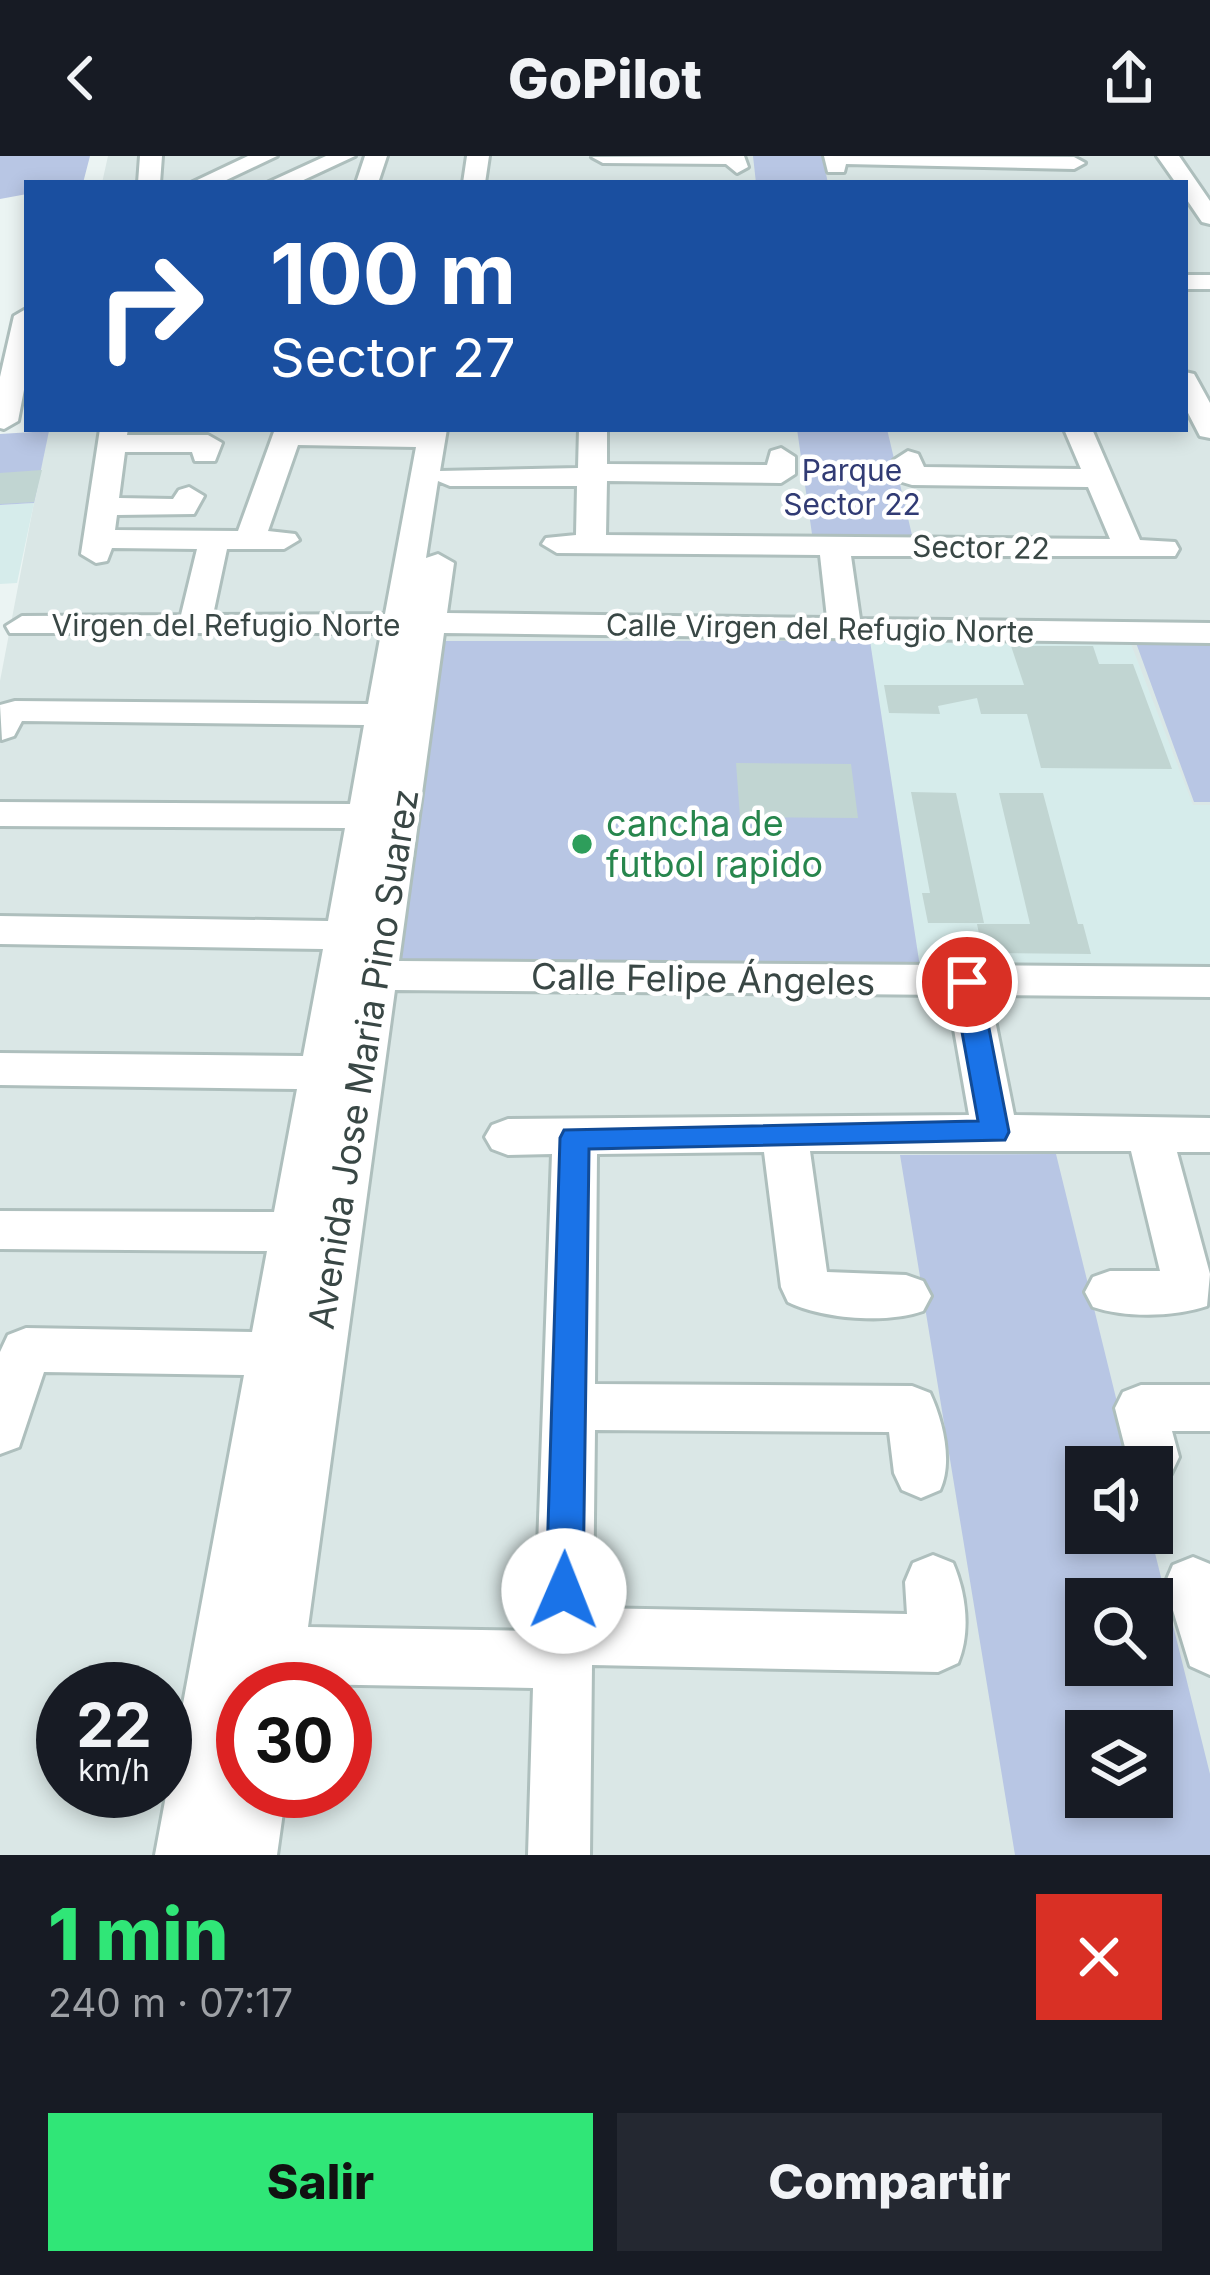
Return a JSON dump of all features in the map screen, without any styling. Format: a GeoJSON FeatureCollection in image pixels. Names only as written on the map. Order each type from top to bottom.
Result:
{"type":"FeatureCollection","features":[{"type":"Feature","properties":{"kind":"street"},"geometry":{"type":"LineString","coordinates":[[209,180],[266,156]]}},
{"type":"Feature","properties":{"kind":"street"},"geometry":{"type":"LineString","coordinates":[[285,180],[344,156]]}},
{"type":"Feature","properties":{"kind":"street"},"geometry":{"type":"LineString","coordinates":[[603,157],[735,158],[737,167]]}},
{"type":"Feature","properties":{"kind":"street"},"geometry":{"type":"LineString","coordinates":[[836,167],[833,158],[1076,167]]}},
{"type":"Feature","properties":{"kind":"street"},"geometry":{"type":"LineString","coordinates":[[1176,158],[1197,196],[1205,230]]}},
{"type":"Feature","properties":{"kind":"street"},"geometry":{"type":"LineString","coordinates":[[3,413],[24,324]]}},
{"type":"Feature","properties":{"kind":"street"},"geometry":{"type":"LineString","coordinates":[[1188,389],[1200,424]]}},
{"type":"Feature","properties":{"kind":"street"},"geometry":{"type":"LineString","coordinates":[[250,540],[288,432],[443,443],[592,474],[781,474],[781,457]]}},
{"type":"Feature","properties":{"kind":"street"},"geometry":{"type":"LineString","coordinates":[[591,544],[593,432]]}},
{"type":"Feature","properties":{"kind":"street"},"geometry":{"type":"LineString","coordinates":[[1079,432],[1129,549]]}},
{"type":"Feature","properties":{"kind":"street"},"geometry":{"type":"LineString","coordinates":[[205,455],[208,443],[113,436],[96,546],[284,540]]}},
{"type":"Feature","properties":{"kind":"street","name":"Avenida Jose Maria Pino Suarez"},"geometry":{"type":"LineString","coordinates":[[186,1855],[272,1354],[325,1073],[354,962],[443,443]]}},
{"type":"Feature","properties":{"kind":"street"},"geometry":{"type":"LineString","coordinates":[[908,460],[912,476],[1101,478]]}},
{"type":"Feature","properties":{"kind":"street"},"geometry":{"type":"LineString","coordinates":[[100,506],[183,508],[189,496]]}},
{"type":"Feature","properties":{"kind":"street"},"geometry":{"type":"LineString","coordinates":[[195,623],[214,539]]}},
{"type":"Feature","properties":{"kind":"street","name":"Sector 22"},"geometry":{"type":"LineString","coordinates":[[557,544],[1164,549]]}},
{"type":"Feature","properties":{"kind":"street"},"geometry":{"type":"LineString","coordinates":[[834,546],[845,628]]}},
{"type":"Feature","properties":{"kind":"street","name":"Avenida Jose Maria Pino Suarez"},"geometry":{"type":"LineString","coordinates":[[274,1662],[354,962],[366,816],[385,715],[414,623]]}},
{"type":"Feature","properties":{"kind":"street","name":"Virgen del Refugio Norte"},"geometry":{"type":"LineString","coordinates":[[22,626],[414,623]]}},
{"type":"Feature","properties":{"kind":"street","name":"Calle Virgen del Refugio Norte"},"geometry":{"type":"LineString","coordinates":[[414,623],[1210,633]]}},
{"type":"Feature","properties":{"kind":"street"},"geometry":{"type":"LineString","coordinates":[[2,729],[5,716],[15,710],[385,715]]}},
{"type":"Feature","properties":{"kind":"street"},"geometry":{"type":"LineString","coordinates":[[0,814],[366,816]]}},
{"type":"Feature","properties":{"kind":"street","name":"Calle Felipe Ángeles"},"geometry":{"type":"LineString","coordinates":[[0,930],[354,962],[967,982],[1210,982]]}},
{"type":"Feature","properties":{"kind":"street"},"geometry":{"type":"LineString","coordinates":[[967,982],[995,1132]]}},
{"type":"Feature","properties":{"kind":"street"},"geometry":{"type":"LineString","coordinates":[[0,1069],[325,1073]]}},
{"type":"Feature","properties":{"kind":"street"},"geometry":{"type":"LineString","coordinates":[[508,1137],[995,1132],[1210,1135]]}},
{"type":"Feature","properties":{"kind":"street"},"geometry":{"type":"LineString","coordinates":[[1110,1292],[1190,1291],[1149,1133]]}},
{"type":"Feature","properties":{"kind":"street"},"geometry":{"type":"LineString","coordinates":[[785,1136],[805,1287],[815,1292],[906,1296]]}},
{"type":"Feature","properties":{"kind":"street"},"geometry":{"type":"LineString","coordinates":[[559,1855],[575,1138]]}},
{"type":"Feature","properties":{"kind":"street"},"geometry":{"type":"LineString","coordinates":[[0,1229],[295,1232]]}},
{"type":"Feature","properties":{"kind":"street"},"geometry":{"type":"LineString","coordinates":[[0,1430],[26,1350],[272,1354]]}},
{"type":"Feature","properties":{"kind":"street"},"geometry":{"type":"LineString","coordinates":[[568,1407],[912,1409],[921,1473]]}},
{"type":"Feature","properties":{"kind":"street"},"geometry":{"type":"LineString","coordinates":[[1150,1446],[1142,1408],[1210,1408]]}},
{"type":"Feature","properties":{"kind":"street"},"geometry":{"type":"LineString","coordinates":[[372,1664],[563,1648],[938,1643],[933,1582]]}},
{"type":"Feature","properties":{"kind":"street"},"geometry":{"type":"LineString","coordinates":[[1193,1584],[1210,1646]]}},
{"type":"Feature","properties":{"kind":"street"},"geometry":{"type":"LineString","coordinates":[[246,1855],[251,1818]]}},
{"type":"Feature","properties":{"kind":"shaded area"},"geometry":{"type":"Polygon","coordinates":[[[108,156],[1210,156],[1210,1855],[0,1855],[0,681],[47,432],[1188,432],[1188,180],[103,180],[108,156]]]}},
{"type":"Feature","properties":{"kind":"shaded area"},"geometry":{"type":"Polygon","coordinates":[[[34,503],[17,583],[0,584],[0,505],[34,503]]]}},
{"type":"Feature","properties":{"kind":"shaded area"},"geometry":{"type":"Polygon","coordinates":[[[870,642],[1131,644],[1193,805],[1210,805],[1210,970],[920,967],[870,642]]]}},
{"type":"Feature","properties":{"kind":"green space"},"geometry":{"type":"Polygon","coordinates":[[[0,156],[90,156],[84,180],[24,180],[24,195],[0,199],[0,156]]]}},
{"type":"Feature","properties":{"kind":"green space"},"geometry":{"type":"Polygon","coordinates":[[[753,156],[822,156],[827,180],[756,180],[753,156]]]}},
{"type":"Feature","properties":{"kind":"green space"},"geometry":{"type":"Polygon","coordinates":[[[49,432],[34,503],[0,505],[0,434],[49,432]]]}},
{"type":"Feature","properties":{"kind":"green space","name":"Parque Sector 22"},"geometry":{"type":"Polygon","coordinates":[[[797,432],[888,432],[912,535],[812,534],[797,432]]]}},
{"type":"Feature","properties":{"kind":"green space"},"geometry":{"type":"Polygon","coordinates":[[[1135,640],[1210,640],[1210,802],[1194,802],[1135,640]]]}},
{"type":"Feature","properties":{"kind":"green space"},"geometry":{"type":"Polygon","coordinates":[[[443,641],[870,641],[920,967],[396,965],[443,641]]]}},
{"type":"Feature","properties":{"kind":"green space"},"geometry":{"type":"Polygon","coordinates":[[[1056,1154],[1128,1446],[1065,1446],[1065,1554],[1155,1554],[1161,1578],[1065,1578],[1065,1686],[1173,1686],[1173,1625],[1210,1774],[1210,1855],[1015,1855],[900,1155],[1056,1154]]]}},
{"type":"Feature","properties":{"kind":"building"},"geometry":{"type":"Polygon","coordinates":[[[42,470],[34,502],[0,504],[0,473],[42,470]]]}},
{"type":"Feature","properties":{"kind":"building"},"geometry":{"type":"Polygon","coordinates":[[[1011,646],[1093,646],[1099,664],[1133,664],[1172,769],[1041,768],[1027,714],[981,714],[977,698],[938,706],[940,714],[889,713],[884,685],[1024,685],[1011,646]]]}},
{"type":"Feature","properties":{"kind":"building"},"geometry":{"type":"Polygon","coordinates":[[[736,763],[851,764],[858,818],[740,817],[736,763]]]}},
{"type":"Feature","properties":{"kind":"building"},"geometry":{"type":"Polygon","coordinates":[[[911,792],[956,793],[984,923],[928,923],[922,893],[930,893],[911,792]]]}},
{"type":"Feature","properties":{"kind":"building"},"geometry":{"type":"Polygon","coordinates":[[[999,793],[1043,793],[1078,924],[1083,924],[1091,954],[983,953],[977,924],[1030,924],[999,793]]]}},
{"type":"Feature","properties":{"kind":"place","name":"cancha de futbol rapido"},"geometry":{"type":"Point","coordinates":[582,844]}},
{"type":"Feature","properties":{"kind":"route"},"geometry":{"type":"LineString","coordinates":[[564,1591],[575,1138],[995,1132],[967,982]]}}]}
